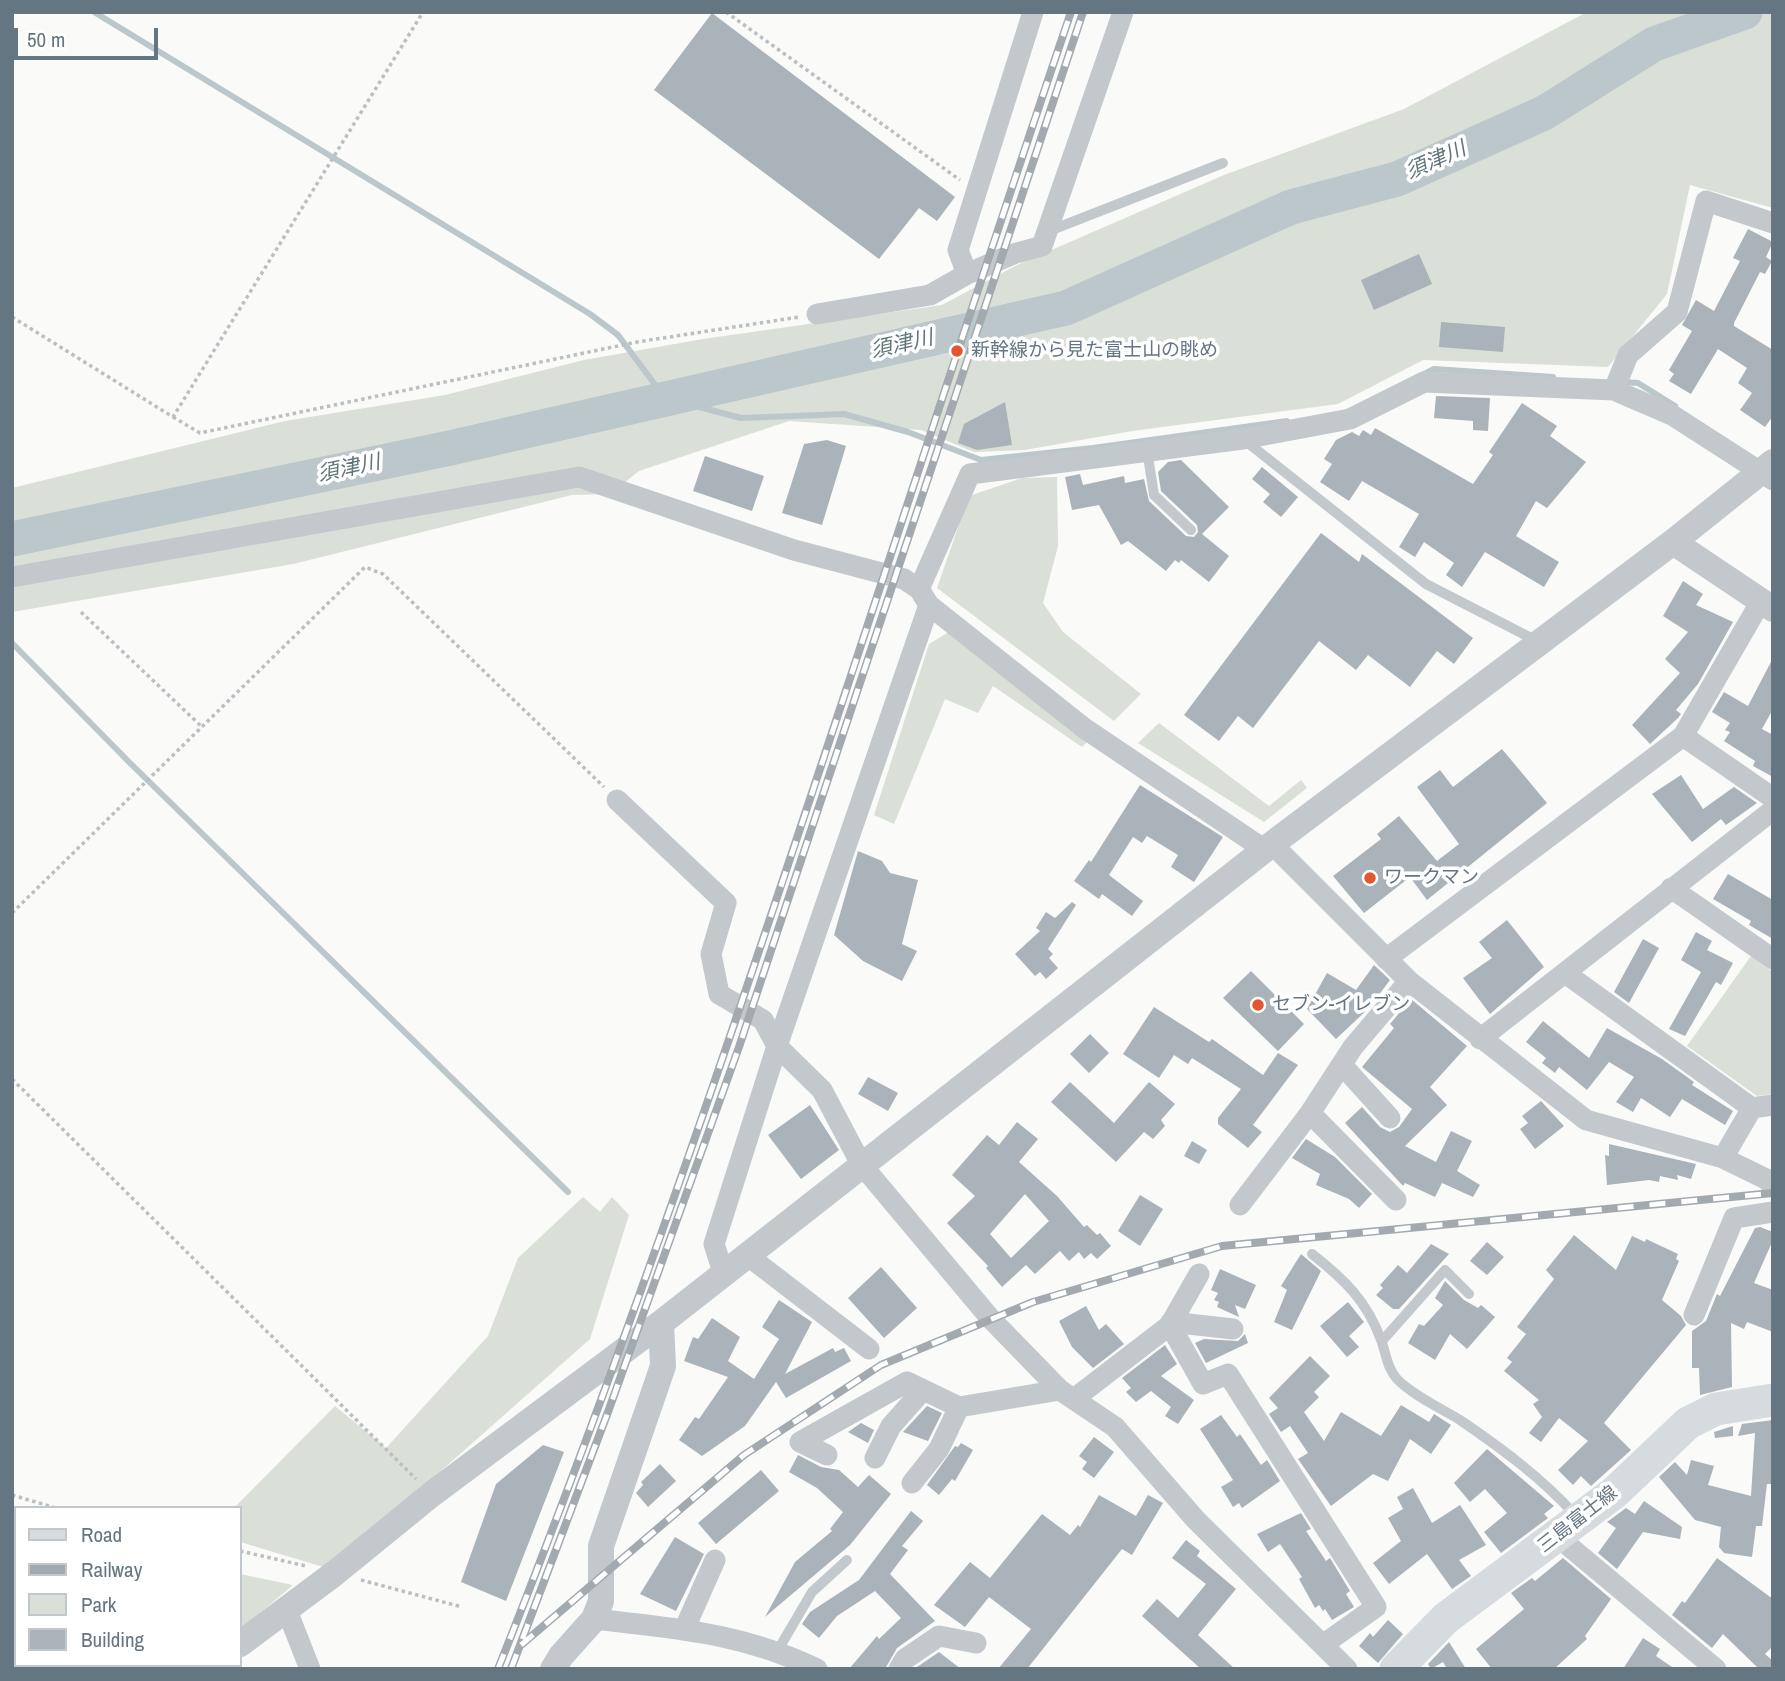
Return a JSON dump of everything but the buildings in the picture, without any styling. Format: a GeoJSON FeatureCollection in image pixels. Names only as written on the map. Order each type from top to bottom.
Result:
{"type":"FeatureCollection","features":[{"type":"Feature","properties":{"kind":"main road","name":"三島富士線"},"geometry":{"type":"LineString","coordinates":[[1396,1669],[1446,1618],[1614,1493],[1688,1423],[1716,1409],[1773,1400]]}},
{"type":"Feature","properties":{"kind":"street"},"geometry":{"type":"LineString","coordinates":[[967,274],[958,250],[1033,12]]}},
{"type":"Feature","properties":{"kind":"street"},"geometry":{"type":"LineString","coordinates":[[817,314],[930,295],[967,274],[1013,254],[1042,246],[1123,12]]}},
{"type":"Feature","properties":{"kind":"street"},"geometry":{"type":"LineString","coordinates":[[1614,390],[1628,355],[1677,312],[1706,201],[1773,223]]}},
{"type":"Feature","properties":{"kind":"street"},"geometry":{"type":"LineString","coordinates":[[242,1642],[335,1573],[432,1494],[661,1323],[1269,847],[1769,471],[1672,415],[1614,390],[1424,382],[1350,419],[1243,439],[970,474],[924,597],[714,1244],[723,1272]]}},
{"type":"Feature","properties":{"kind":"street"},"geometry":{"type":"LineString","coordinates":[[12,577],[579,477],[794,550],[904,579],[1084,728],[1269,847],[1409,981],[1480,1040],[1586,1120],[1723,1158],[1766,1179],[1773,1186]]}},
{"type":"Feature","properties":{"kind":"street"},"geometry":{"type":"LineString","coordinates":[[1386,959],[1683,736],[1767,605],[1673,542]]}},
{"type":"Feature","properties":{"kind":"street"},"geometry":{"type":"LineString","coordinates":[[1683,736],[1773,798]]}},
{"type":"Feature","properties":{"kind":"street"},"geometry":{"type":"LineString","coordinates":[[617,800],[726,903],[710,954],[719,993],[763,1020],[777,1046],[822,1090],[861,1164],[990,1318],[1068,1394],[1115,1427],[1196,1520],[1347,1669]]}},
{"type":"Feature","properties":{"kind":"street"},"geometry":{"type":"LineString","coordinates":[[1480,1040],[1773,810]]}},
{"type":"Feature","properties":{"kind":"street"},"geometry":{"type":"LineString","coordinates":[[1671,888],[1773,959]]}},
{"type":"Feature","properties":{"kind":"street"},"geometry":{"type":"LineString","coordinates":[[1565,973],[1763,1107],[1723,1158]]}},
{"type":"Feature","properties":{"kind":"street"},"geometry":{"type":"LineString","coordinates":[[1240,1205],[1310,1113],[1353,1047],[1409,981]]}},
{"type":"Feature","properties":{"kind":"street"},"geometry":{"type":"LineString","coordinates":[[1342,1065],[1390,1118]]}},
{"type":"Feature","properties":{"kind":"street"},"geometry":{"type":"LineString","coordinates":[[1310,1113],[1396,1200]]}},
{"type":"Feature","properties":{"kind":"street"},"geometry":{"type":"LineString","coordinates":[[1694,1315],[1734,1218],[1773,1212]]}},
{"type":"Feature","properties":{"kind":"street"},"geometry":{"type":"LineString","coordinates":[[747,1255],[869,1349]]}},
{"type":"Feature","properties":{"kind":"street"},"geometry":{"type":"LineString","coordinates":[[827,1455],[800,1441],[907,1382],[959,1407],[1068,1394],[1171,1323],[1199,1274]]}},
{"type":"Feature","properties":{"kind":"street"},"geometry":{"type":"LineString","coordinates":[[554,1669],[561,1656],[594,1619],[601,1601],[601,1546],[663,1366],[661,1323]]}},
{"type":"Feature","properties":{"kind":"street"},"geometry":{"type":"LineString","coordinates":[[1171,1323],[1233,1329]]}},
{"type":"Feature","properties":{"kind":"street"},"geometry":{"type":"LineString","coordinates":[[1171,1323],[1203,1384],[1228,1374],[1376,1607],[1324,1644]]}},
{"type":"Feature","properties":{"kind":"street"},"geometry":{"type":"LineString","coordinates":[[875,1458],[891,1426],[923,1390]]}},
{"type":"Feature","properties":{"kind":"street"},"geometry":{"type":"LineString","coordinates":[[912,1483],[939,1449],[959,1407]]}},
{"type":"Feature","properties":{"kind":"street"},"geometry":{"type":"LineString","coordinates":[[1569,1528],[1716,1669]]}},
{"type":"Feature","properties":{"kind":"street"},"geometry":{"type":"LineString","coordinates":[[684,1630],[715,1560]]}},
{"type":"Feature","properties":{"kind":"street"},"geometry":{"type":"LineString","coordinates":[[286,1608],[310,1669]]}},
{"type":"Feature","properties":{"kind":"street"},"geometry":{"type":"LineString","coordinates":[[594,1619],[684,1630],[778,1650],[817,1669]]}},
{"type":"Feature","properties":{"kind":"street"},"geometry":{"type":"LineString","coordinates":[[899,1669],[905,1659],[939,1636],[976,1643]]}},
{"type":"Feature","properties":{"kind":"lane"},"geometry":{"type":"LineString","coordinates":[[1049,231],[1223,163]]}},
{"type":"Feature","properties":{"kind":"lane"},"geometry":{"type":"LineString","coordinates":[[1243,439],[1426,584],[1540,642]]}},
{"type":"Feature","properties":{"kind":"lane"},"geometry":{"type":"LineString","coordinates":[[1147,450],[1154,495],[1191,530]]}},
{"type":"Feature","properties":{"kind":"lane"},"geometry":{"type":"LineString","coordinates":[[1312,1254],[1344,1279],[1363,1300],[1382,1341],[1385,1358],[1397,1379],[1551,1489],[1569,1528]]}},
{"type":"Feature","properties":{"kind":"lane"},"geometry":{"type":"LineString","coordinates":[[1382,1341],[1445,1270],[1469,1294]]}},
{"type":"Feature","properties":{"kind":"lane"},"geometry":{"type":"LineString","coordinates":[[778,1650],[812,1592],[847,1560]]}},
{"type":"Feature","properties":{"kind":"path"},"geometry":{"type":"LineString","coordinates":[[173,417],[423,12]]}},
{"type":"Feature","properties":{"kind":"path"},"geometry":{"type":"LineString","coordinates":[[726,12],[977,192]]}},
{"type":"Feature","properties":{"kind":"path"},"geometry":{"type":"LineString","coordinates":[[12,317],[200,433],[637,342],[817,314]]}},
{"type":"Feature","properties":{"kind":"path"},"geometry":{"type":"LineString","coordinates":[[12,913],[365,567],[383,575],[617,800]]}},
{"type":"Feature","properties":{"kind":"path"},"geometry":{"type":"LineString","coordinates":[[81,612],[202,727]]}},
{"type":"Feature","properties":{"kind":"path"},"geometry":{"type":"LineString","coordinates":[[12,1079],[432,1494]]}},
{"type":"Feature","properties":{"kind":"path"},"geometry":{"type":"LineString","coordinates":[[12,1495],[49,1506]]}},
{"type":"Feature","properties":{"kind":"green space"},"geometry":{"type":"Polygon","coordinates":[[[1587,12],[1773,12],[1773,208],[1690,185],[1667,294],[1608,367],[1423,360],[1338,404],[1132,431],[1025,450],[974,452],[921,430],[789,421],[639,471],[610,494],[572,495],[293,564],[12,612],[12,488],[285,421],[445,395],[584,360],[703,339],[942,305],[1017,265],[1224,175],[1404,109],[1587,12]]]}},
{"type":"Feature","properties":{"kind":"green space"},"geometry":{"type":"Polygon","coordinates":[[[1057,477],[1058,546],[1043,603],[1063,632],[1141,694],[1114,721],[937,588],[969,496],[1022,478],[1057,477]]]}},
{"type":"Feature","properties":{"kind":"green space"},"geometry":{"type":"Polygon","coordinates":[[[949,632],[1088,741],[1082,747],[993,686],[978,713],[945,699],[894,824],[874,815],[929,644],[949,632]]]}},
{"type":"Feature","properties":{"kind":"green space"},"geometry":{"type":"Polygon","coordinates":[[[1159,723],[1269,806],[1301,780],[1307,788],[1264,822],[1138,743],[1159,723]]]}},
{"type":"Feature","properties":{"kind":"green space"},"geometry":{"type":"Polygon","coordinates":[[[1751,956],[1773,972],[1773,1094],[1757,1096],[1687,1046],[1751,956]]]}},
{"type":"Feature","properties":{"kind":"green space"},"geometry":{"type":"Polygon","coordinates":[[[583,1197],[600,1212],[612,1197],[629,1215],[590,1339],[330,1569],[242,1543],[242,1506],[236,1506],[335,1406],[386,1448],[488,1336],[518,1258],[583,1197]]]}},
{"type":"Feature","properties":{"kind":"green space"},"geometry":{"type":"Polygon","coordinates":[[[242,1574],[293,1585],[242,1628],[242,1574]]]}},
{"type":"Feature","properties":{"kind":"waterway"},"geometry":{"type":"LineString","coordinates":[[94,12],[590,314],[618,335],[665,398],[741,418],[844,414],[908,432],[981,460],[1093,448],[1287,421]]}},
{"type":"Feature","properties":{"kind":"waterway","name":"須津川"},"geometry":{"type":"LineString","coordinates":[[12,539],[450,448],[1066,308],[1291,207],[1397,179],[1544,113],[1654,44],[1745,12]]}},
{"type":"Feature","properties":{"kind":"waterway"},"geometry":{"type":"LineString","coordinates":[[1422,375],[1434,369],[1553,377]]}},
{"type":"Feature","properties":{"kind":"waterway"},"geometry":{"type":"LineString","coordinates":[[1623,382],[1638,383],[1675,406]]}},
{"type":"Feature","properties":{"kind":"waterway"},"geometry":{"type":"LineString","coordinates":[[12,643],[129,762],[568,1192]]}},
{"type":"Feature","properties":{"kind":"railway"},"geometry":{"type":"LineString","coordinates":[[498,1669],[577,1465],[725,1052],[1071,12]]}},
{"type":"Feature","properties":{"kind":"railway"},"geometry":{"type":"LineString","coordinates":[[511,1669],[608,1412],[739,1047],[1083,12]]}},
{"type":"Feature","properties":{"kind":"railway"},"geometry":{"type":"LineString","coordinates":[[521,1645],[744,1455],[881,1365],[1033,1302],[1222,1246],[1773,1193]]}},
{"type":"Feature","properties":{"kind":"place","name":"新幹線から見た富士山の眺め"},"geometry":{"type":"Point","coordinates":[957,351]}},
{"type":"Feature","properties":{"kind":"place","name":"ワークマン"},"geometry":{"type":"Point","coordinates":[1370,878]}},
{"type":"Feature","properties":{"kind":"place","name":"セブン-イレブン"},"geometry":{"type":"Point","coordinates":[1258,1005]}}]}
